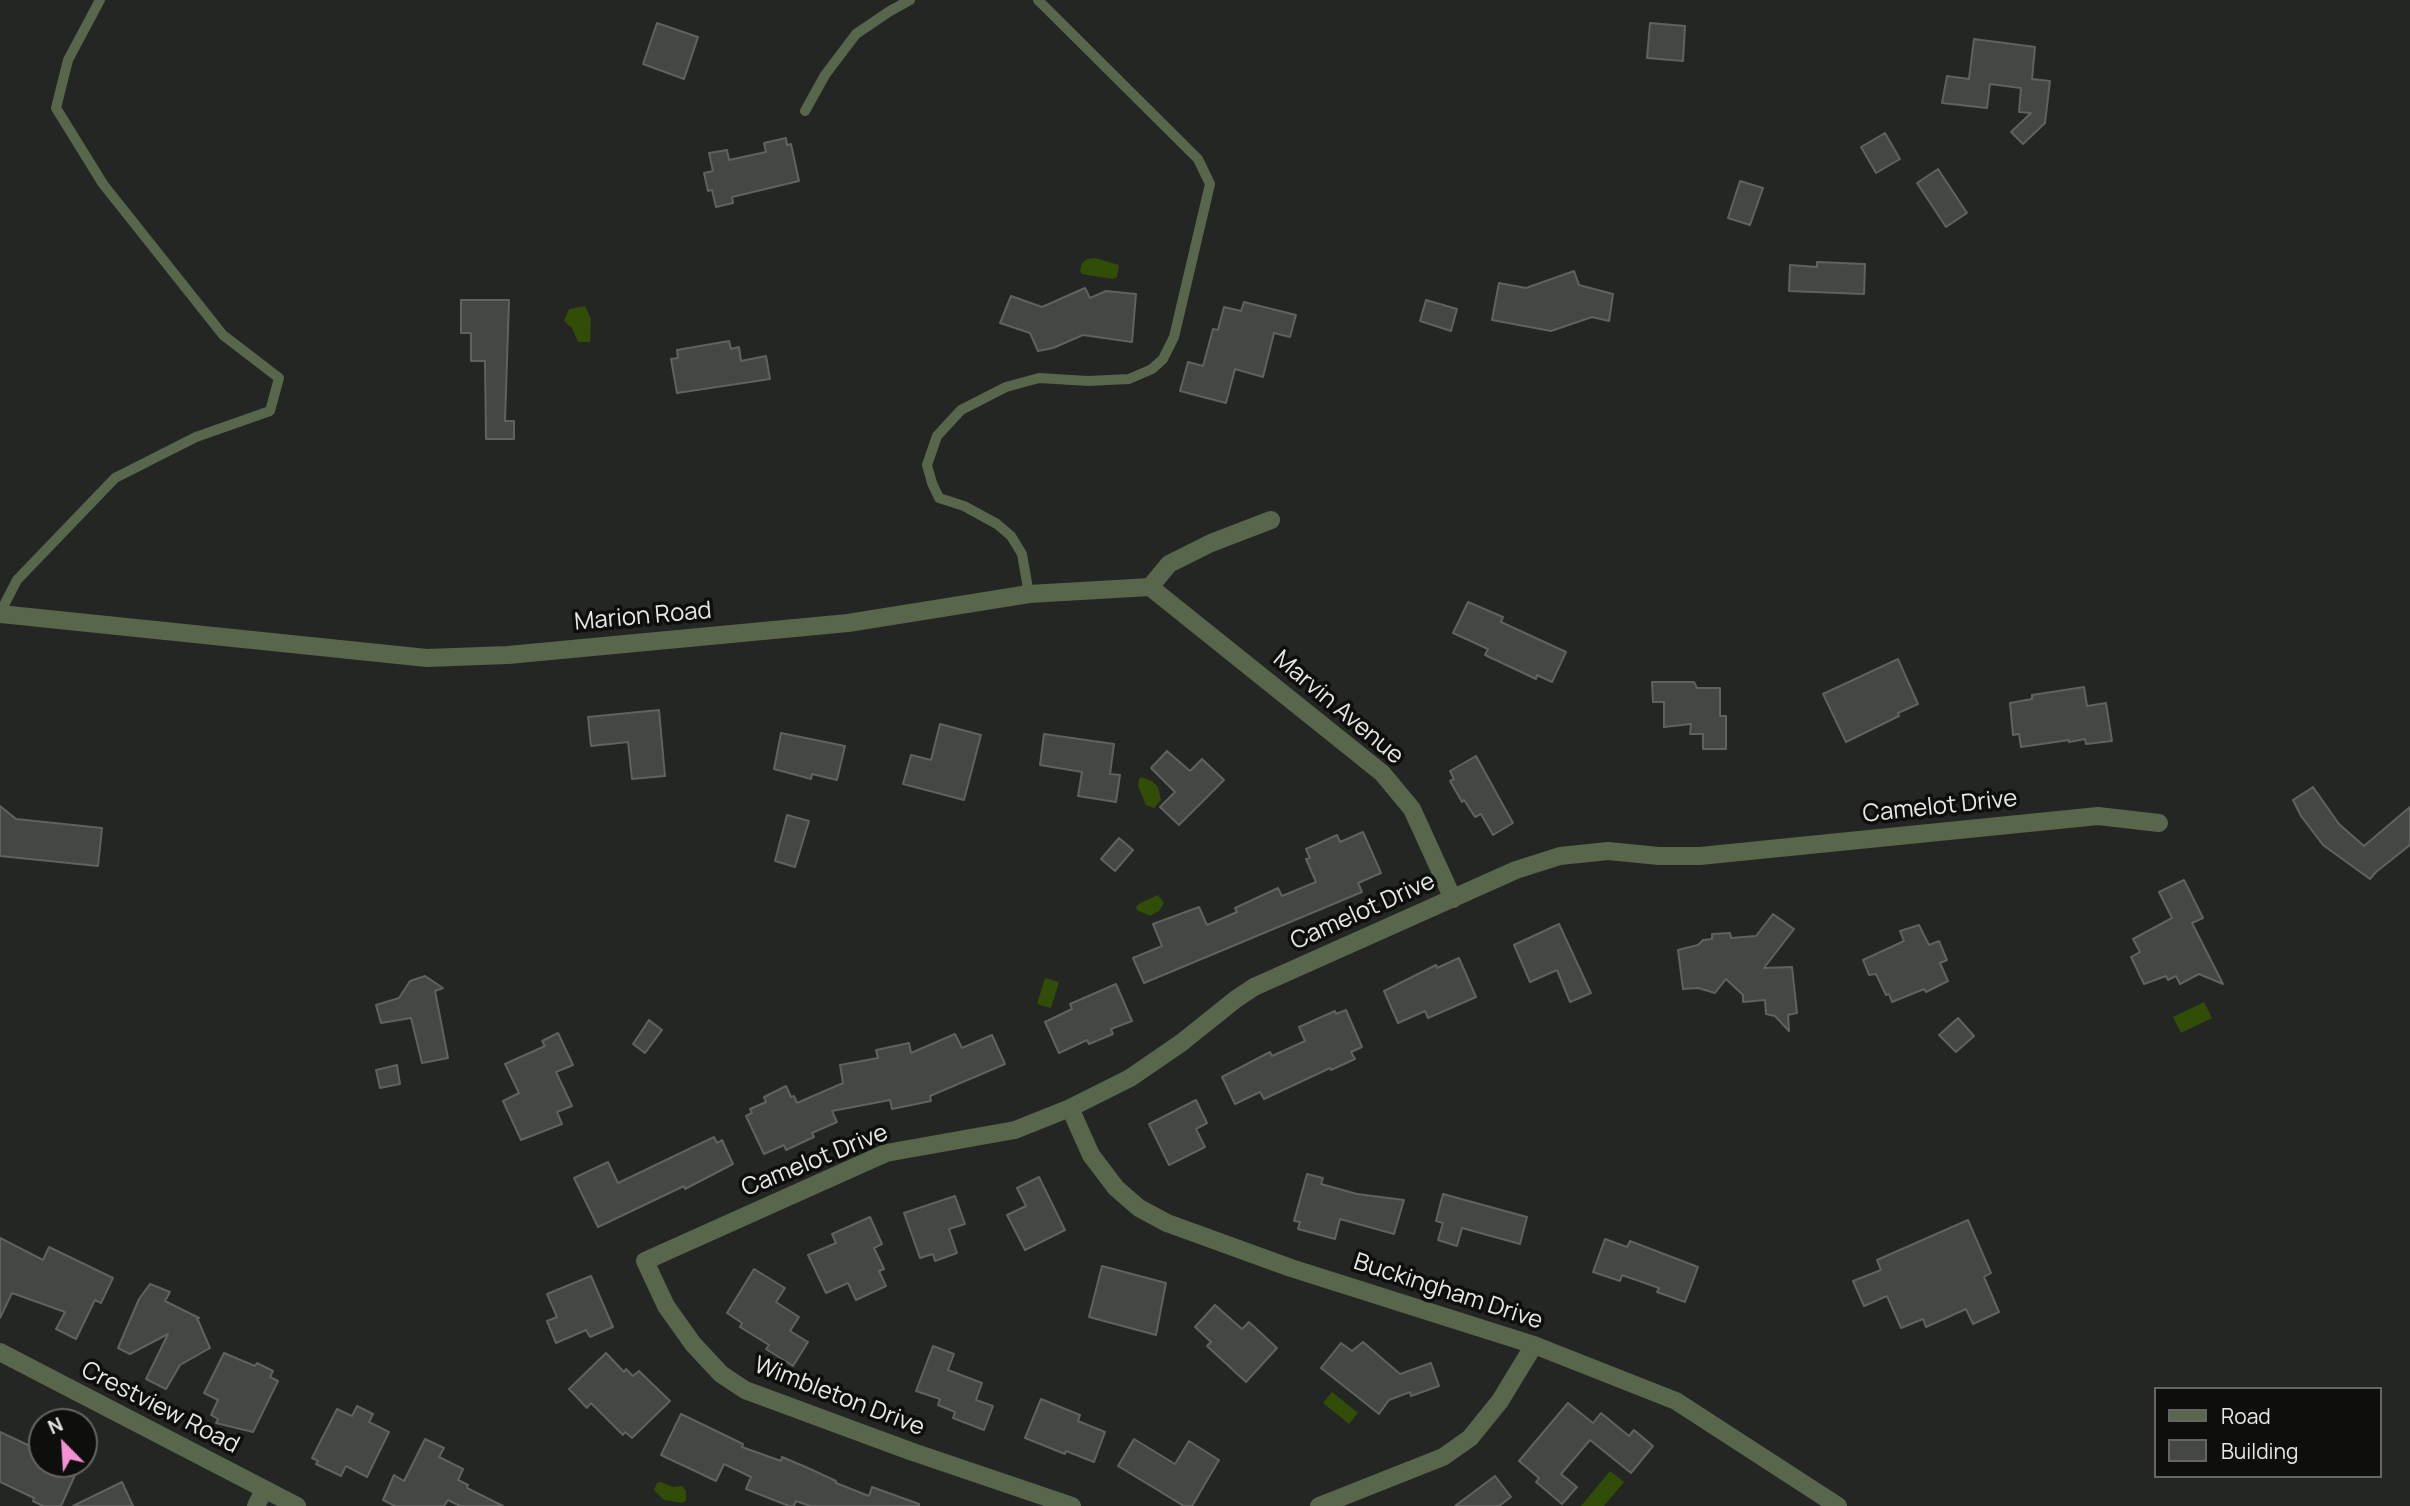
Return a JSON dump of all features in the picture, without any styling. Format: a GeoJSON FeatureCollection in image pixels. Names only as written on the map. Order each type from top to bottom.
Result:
{"type":"FeatureCollection","features":[{"type":"Feature","properties":{"kind":"street"},"geometry":{"type":"LineString","coordinates":[[1150,587],[1169,564],[1211,543],[1271,520]]}},
{"type":"Feature","properties":{"kind":"street","name":"Marion Road"},"geometry":{"type":"LineString","coordinates":[[0,614],[427,659],[508,655],[848,623],[1029,594],[1150,587]]}},
{"type":"Feature","properties":{"kind":"street","name":"Marvin Avenue"},"geometry":{"type":"LineString","coordinates":[[1150,587],[1382,773],[1412,809],[1453,899]]}},
{"type":"Feature","properties":{"kind":"street","name":"Camelot Drive"},"geometry":{"type":"LineString","coordinates":[[645,1261],[886,1153],[1015,1130],[1070,1108],[1130,1078],[1254,987],[1516,870],[1560,856],[1608,851],[1659,856],[1700,856],[2098,816],[2159,823]]}},
{"type":"Feature","properties":{"kind":"street","name":"Buckingham Drive"},"geometry":{"type":"LineString","coordinates":[[1070,1108],[1091,1155],[1116,1188],[1139,1208],[1167,1223],[1291,1268],[1534,1345],[1676,1401],[1838,1506]]}},
{"type":"Feature","properties":{"kind":"street","name":"Wimbleton Drive"},"geometry":{"type":"LineString","coordinates":[[645,1261],[666,1306],[693,1344],[721,1374],[745,1390],[910,1451],[1072,1506]]}},
{"type":"Feature","properties":{"kind":"street"},"geometry":{"type":"LineString","coordinates":[[1319,1506],[1443,1457],[1470,1438],[1500,1401],[1534,1345]]}},
{"type":"Feature","properties":{"kind":"street","name":"Crestview Road"},"geometry":{"type":"LineString","coordinates":[[0,1352],[260,1498],[297,1506]]}},
{"type":"Feature","properties":{"kind":"lane"},"geometry":{"type":"LineString","coordinates":[[0,614],[17,580],[115,478],[196,437],[270,411],[278,378],[223,335],[103,184],[56,108],[68,60],[100,0]]}},
{"type":"Feature","properties":{"kind":"lane"},"geometry":{"type":"LineString","coordinates":[[805,111],[825,75],[856,34],[890,10],[910,0]]}},
{"type":"Feature","properties":{"kind":"lane"},"geometry":{"type":"LineString","coordinates":[[1029,594],[1022,554],[1011,536],[997,524],[964,506],[939,498],[927,465],[937,436],[961,410],[1006,387],[1039,378],[1088,381],[1129,379],[1152,369],[1163,359],[1174,337],[1210,184],[1198,159],[1038,0]]}},
{"type":"Feature","properties":{"kind":"shaded area"},"geometry":{"type":"Polygon","coordinates":[[[1095,258],[1119,265],[1117,277],[1113,279],[1082,274],[1082,263],[1095,258]]]}},
{"type":"Feature","properties":{"kind":"shaded area"},"geometry":{"type":"Polygon","coordinates":[[[585,306],[591,319],[590,342],[578,342],[572,328],[564,321],[569,309],[585,306]]]}},
{"type":"Feature","properties":{"kind":"shaded area"},"geometry":{"type":"Polygon","coordinates":[[[1142,777],[1158,787],[1161,800],[1154,808],[1146,805],[1138,786],[1142,777]]]}},
{"type":"Feature","properties":{"kind":"shaded area"},"geometry":{"type":"Polygon","coordinates":[[[1158,895],[1164,903],[1159,911],[1150,916],[1137,910],[1136,907],[1140,903],[1158,895]]]}},
{"type":"Feature","properties":{"kind":"shaded area"},"geometry":{"type":"Polygon","coordinates":[[[1045,978],[1059,982],[1051,1008],[1037,1004],[1045,978]]]}},
{"type":"Feature","properties":{"kind":"shaded area"},"geometry":{"type":"Polygon","coordinates":[[[2204,1002],[2212,1018],[2181,1033],[2173,1017],[2204,1002]]]}},
{"type":"Feature","properties":{"kind":"shaded area"},"geometry":{"type":"Polygon","coordinates":[[[1332,1392],[1358,1413],[1349,1424],[1323,1403],[1332,1392]]]}},
{"type":"Feature","properties":{"kind":"shaded area"},"geometry":{"type":"Polygon","coordinates":[[[1610,1471],[1624,1482],[1604,1506],[1581,1506],[1610,1471]]]}},
{"type":"Feature","properties":{"kind":"shaded area"},"geometry":{"type":"Polygon","coordinates":[[[657,1483],[673,1487],[682,1486],[686,1491],[686,1500],[683,1503],[664,1500],[654,1490],[657,1483]]]}},
{"type":"Feature","properties":{"kind":"building"},"geometry":{"type":"Polygon","coordinates":[[[657,23],[698,37],[684,79],[643,64],[657,23]]]}},
{"type":"Feature","properties":{"kind":"building"},"geometry":{"type":"Polygon","coordinates":[[[1650,23],[1685,26],[1683,61],[1647,58],[1650,23]]]}},
{"type":"Feature","properties":{"kind":"building"},"geometry":{"type":"Polygon","coordinates":[[[1974,39],[2035,47],[2032,79],[2050,81],[2045,123],[2023,144],[2011,132],[2031,113],[2019,112],[2021,88],[1990,84],[1987,108],[1942,103],[1947,76],[1969,79],[1974,39]]]}},
{"type":"Feature","properties":{"kind":"building"},"geometry":{"type":"Polygon","coordinates":[[[1885,133],[1900,159],[1876,173],[1861,147],[1885,133]]]}},
{"type":"Feature","properties":{"kind":"building"},"geometry":{"type":"Polygon","coordinates":[[[786,138],[787,145],[791,144],[799,181],[732,197],[733,203],[716,207],[712,190],[708,191],[704,173],[713,171],[709,153],[727,150],[729,160],[766,152],[764,143],[786,138]]]}},
{"type":"Feature","properties":{"kind":"building"},"geometry":{"type":"Polygon","coordinates":[[[1938,169],[1967,213],[1946,227],[1917,183],[1938,169]]]}},
{"type":"Feature","properties":{"kind":"building"},"geometry":{"type":"Polygon","coordinates":[[[1740,181],[1763,188],[1750,225],[1728,218],[1740,181]]]}},
{"type":"Feature","properties":{"kind":"building"},"geometry":{"type":"Polygon","coordinates":[[[1817,262],[1865,264],[1864,294],[1789,291],[1790,265],[1817,267],[1817,262]]]}},
{"type":"Feature","properties":{"kind":"building"},"geometry":{"type":"Polygon","coordinates":[[[1574,271],[1579,285],[1613,294],[1609,321],[1592,317],[1551,331],[1492,320],[1499,283],[1526,288],[1574,271]]]}},
{"type":"Feature","properties":{"kind":"building"},"geometry":{"type":"Polygon","coordinates":[[[1085,288],[1090,298],[1106,291],[1136,294],[1132,342],[1083,335],[1053,348],[1038,351],[1030,333],[1000,323],[1011,296],[1042,307],[1085,288]]]}},
{"type":"Feature","properties":{"kind":"building"},"geometry":{"type":"Polygon","coordinates":[[[461,300],[509,300],[505,421],[514,421],[514,439],[486,439],[485,361],[471,361],[471,333],[461,333],[461,300]]]}},
{"type":"Feature","properties":{"kind":"building"},"geometry":{"type":"Polygon","coordinates":[[[1426,300],[1457,309],[1451,331],[1420,321],[1426,300]]]}},
{"type":"Feature","properties":{"kind":"building"},"geometry":{"type":"Polygon","coordinates":[[[1244,302],[1296,315],[1290,337],[1274,333],[1263,377],[1235,369],[1226,403],[1180,391],[1188,362],[1203,366],[1213,329],[1218,330],[1224,307],[1241,311],[1244,302]]]}},
{"type":"Feature","properties":{"kind":"building"},"geometry":{"type":"Polygon","coordinates":[[[729,341],[731,349],[739,347],[741,361],[766,356],[770,379],[677,393],[671,359],[678,358],[677,350],[729,341]]]}},
{"type":"Feature","properties":{"kind":"building"},"geometry":{"type":"Polygon","coordinates":[[[1468,602],[1503,617],[1501,622],[1566,652],[1552,682],[1537,675],[1536,679],[1485,655],[1488,649],[1453,633],[1468,602]]]}},
{"type":"Feature","properties":{"kind":"building"},"geometry":{"type":"Polygon","coordinates":[[[1898,659],[1918,704],[1846,742],[1823,694],[1898,659]]]}},
{"type":"Feature","properties":{"kind":"building"},"geometry":{"type":"Polygon","coordinates":[[[1652,682],[1694,682],[1697,688],[1720,688],[1720,716],[1726,716],[1726,749],[1703,749],[1703,734],[1690,734],[1691,724],[1664,727],[1664,702],[1653,702],[1652,682]]]}},
{"type":"Feature","properties":{"kind":"building"},"geometry":{"type":"Polygon","coordinates":[[[2084,687],[2087,706],[2106,703],[2112,741],[2086,744],[2085,739],[2069,740],[2021,747],[2019,734],[2013,735],[2010,703],[2032,699],[2032,695],[2084,687]]]}},
{"type":"Feature","properties":{"kind":"building"},"geometry":{"type":"Polygon","coordinates":[[[659,710],[665,776],[632,779],[628,742],[591,746],[588,717],[659,710]]]}},
{"type":"Feature","properties":{"kind":"building"},"geometry":{"type":"Polygon","coordinates":[[[940,724],[981,735],[964,800],[903,784],[911,755],[931,760],[940,724]]]}},
{"type":"Feature","properties":{"kind":"building"},"geometry":{"type":"Polygon","coordinates":[[[781,733],[845,746],[837,780],[812,774],[811,779],[774,769],[781,733]]]}},
{"type":"Feature","properties":{"kind":"building"},"geometry":{"type":"Polygon","coordinates":[[[1044,734],[1114,744],[1110,774],[1120,775],[1116,802],[1078,796],[1082,772],[1040,765],[1044,734]]]}},
{"type":"Feature","properties":{"kind":"building"},"geometry":{"type":"Polygon","coordinates":[[[1167,751],[1190,771],[1202,759],[1224,780],[1179,825],[1160,807],[1175,792],[1151,768],[1167,751]]]}},
{"type":"Feature","properties":{"kind":"building"},"geometry":{"type":"Polygon","coordinates":[[[1476,756],[1513,823],[1493,835],[1481,814],[1475,817],[1464,800],[1462,802],[1450,781],[1454,779],[1450,771],[1476,756]]]}},
{"type":"Feature","properties":{"kind":"building"},"geometry":{"type":"Polygon","coordinates":[[[2313,787],[2339,824],[2364,846],[2410,807],[2410,845],[2370,879],[2323,845],[2301,816],[2293,800],[2313,787]]]}},
{"type":"Feature","properties":{"kind":"building"},"geometry":{"type":"Polygon","coordinates":[[[0,806],[16,819],[102,828],[98,866],[0,856],[0,806]]]}},
{"type":"Feature","properties":{"kind":"building"},"geometry":{"type":"Polygon","coordinates":[[[787,815],[809,821],[795,867],[775,861],[787,815]]]}},
{"type":"Feature","properties":{"kind":"building"},"geometry":{"type":"Polygon","coordinates":[[[1363,832],[1381,873],[1358,883],[1362,892],[1144,983],[1133,958],[1162,946],[1153,924],[1199,907],[1207,925],[1237,912],[1235,908],[1278,888],[1282,896],[1316,882],[1306,859],[1310,858],[1306,849],[1337,835],[1340,842],[1363,832]]]}},
{"type":"Feature","properties":{"kind":"building"},"geometry":{"type":"Polygon","coordinates":[[[1119,838],[1133,850],[1115,871],[1101,859],[1119,838]]]}},
{"type":"Feature","properties":{"kind":"building"},"geometry":{"type":"Polygon","coordinates":[[[2184,880],[2203,918],[2192,923],[2223,984],[2199,974],[2180,984],[2176,976],[2168,980],[2166,976],[2144,984],[2131,957],[2140,952],[2133,939],[2172,918],[2159,892],[2184,880]]]}},
{"type":"Feature","properties":{"kind":"building"},"geometry":{"type":"Polygon","coordinates":[[[1773,914],[1794,929],[1764,968],[1792,967],[1797,1013],[1788,1015],[1789,1031],[1775,1016],[1766,1014],[1765,1000],[1743,1002],[1743,995],[1726,979],[1715,993],[1698,988],[1683,989],[1678,950],[1712,939],[1712,934],[1730,933],[1731,938],[1756,936],[1773,914]]]}},
{"type":"Feature","properties":{"kind":"building"},"geometry":{"type":"Polygon","coordinates":[[[1559,924],[1591,993],[1570,1002],[1557,970],[1530,982],[1514,945],[1559,924]]]}},
{"type":"Feature","properties":{"kind":"building"},"geometry":{"type":"Polygon","coordinates":[[[1919,925],[1929,945],[1939,941],[1947,960],[1940,963],[1948,981],[1926,992],[1924,989],[1892,1002],[1876,974],[1869,975],[1863,960],[1904,941],[1900,931],[1919,925]]]}},
{"type":"Feature","properties":{"kind":"building"},"geometry":{"type":"Polygon","coordinates":[[[1459,958],[1476,997],[1428,1018],[1425,1011],[1398,1023],[1384,991],[1436,965],[1437,968],[1459,958]]]}},
{"type":"Feature","properties":{"kind":"building"},"geometry":{"type":"Polygon","coordinates":[[[425,976],[443,988],[435,991],[448,1058],[422,1063],[411,1018],[381,1023],[376,1005],[399,998],[410,981],[425,976]]]}},
{"type":"Feature","properties":{"kind":"building"},"geometry":{"type":"Polygon","coordinates":[[[1116,984],[1132,1021],[1111,1029],[1113,1034],[1089,1044],[1087,1040],[1059,1053],[1045,1022],[1072,1009],[1070,1004],[1116,984]]]}},
{"type":"Feature","properties":{"kind":"building"},"geometry":{"type":"Polygon","coordinates":[[[1346,1010],[1362,1047],[1351,1052],[1355,1059],[1264,1099],[1260,1092],[1235,1104],[1222,1077],[1270,1052],[1272,1056],[1305,1041],[1299,1027],[1335,1011],[1336,1014],[1346,1010]]]}},
{"type":"Feature","properties":{"kind":"building"},"geometry":{"type":"Polygon","coordinates":[[[1958,1018],[1974,1036],[1956,1052],[1939,1035],[1958,1018]]]}},
{"type":"Feature","properties":{"kind":"building"},"geometry":{"type":"Polygon","coordinates":[[[649,1020],[662,1030],[645,1053],[633,1044],[649,1020]]]}},
{"type":"Feature","properties":{"kind":"building"},"geometry":{"type":"Polygon","coordinates":[[[558,1033],[573,1065],[556,1072],[572,1106],[557,1112],[562,1124],[521,1140],[503,1101],[519,1093],[505,1064],[545,1046],[542,1041],[558,1033]]]}},
{"type":"Feature","properties":{"kind":"building"},"geometry":{"type":"Polygon","coordinates":[[[955,1034],[962,1048],[992,1035],[1005,1064],[930,1096],[931,1101],[892,1109],[890,1100],[832,1111],[837,1122],[812,1133],[814,1137],[786,1150],[784,1145],[764,1154],[746,1116],[752,1113],[750,1109],[766,1102],[764,1097],[786,1086],[797,1103],[843,1083],[840,1065],[878,1058],[876,1050],[909,1043],[911,1053],[955,1034]]]}},
{"type":"Feature","properties":{"kind":"building"},"geometry":{"type":"Polygon","coordinates":[[[397,1065],[400,1084],[380,1088],[376,1070],[397,1065]]]}},
{"type":"Feature","properties":{"kind":"building"},"geometry":{"type":"Polygon","coordinates":[[[1196,1100],[1207,1123],[1196,1129],[1205,1147],[1169,1165],[1149,1124],[1196,1100]]]}},
{"type":"Feature","properties":{"kind":"building"},"geometry":{"type":"Polygon","coordinates":[[[714,1137],[717,1143],[722,1140],[733,1164],[685,1189],[684,1186],[598,1227],[574,1178],[608,1162],[618,1183],[714,1137]]]}},
{"type":"Feature","properties":{"kind":"building"},"geometry":{"type":"Polygon","coordinates":[[[1307,1174],[1323,1178],[1321,1184],[1357,1194],[1404,1200],[1394,1234],[1340,1219],[1335,1239],[1298,1229],[1300,1222],[1294,1221],[1307,1174]]]}},
{"type":"Feature","properties":{"kind":"building"},"geometry":{"type":"Polygon","coordinates":[[[1039,1177],[1065,1230],[1025,1250],[1007,1215],[1026,1206],[1017,1188],[1039,1177]]]}},
{"type":"Feature","properties":{"kind":"building"},"geometry":{"type":"Polygon","coordinates":[[[1443,1194],[1527,1217],[1520,1244],[1462,1228],[1457,1246],[1438,1240],[1443,1223],[1436,1221],[1443,1194]]]}},
{"type":"Feature","properties":{"kind":"building"},"geometry":{"type":"Polygon","coordinates":[[[955,1196],[965,1224],[949,1229],[957,1253],[935,1261],[933,1254],[920,1258],[904,1213],[955,1196]]]}},
{"type":"Feature","properties":{"kind":"building"},"geometry":{"type":"Polygon","coordinates":[[[870,1217],[882,1244],[874,1248],[884,1269],[879,1271],[886,1286],[856,1300],[848,1283],[826,1293],[808,1255],[836,1243],[832,1234],[870,1217]]]}},
{"type":"Feature","properties":{"kind":"building"},"geometry":{"type":"Polygon","coordinates":[[[1968,1220],[1991,1273],[1984,1277],[1999,1312],[1973,1324],[1966,1309],[1926,1327],[1923,1319],[1901,1328],[1887,1296],[1864,1306],[1853,1281],[1881,1270],[1877,1260],[1968,1220]]]}},
{"type":"Feature","properties":{"kind":"building"},"geometry":{"type":"Polygon","coordinates":[[[0,1238],[43,1260],[49,1247],[113,1278],[101,1303],[95,1300],[76,1339],[56,1329],[65,1312],[12,1293],[0,1318],[0,1238]]]}},
{"type":"Feature","properties":{"kind":"building"},"geometry":{"type":"Polygon","coordinates":[[[1605,1239],[1627,1247],[1630,1241],[1698,1267],[1685,1302],[1657,1292],[1659,1288],[1622,1275],[1620,1281],[1593,1272],[1605,1239]]]}},
{"type":"Feature","properties":{"kind":"building"},"geometry":{"type":"Polygon","coordinates":[[[1102,1266],[1166,1283],[1156,1335],[1089,1317],[1102,1266]]]}},
{"type":"Feature","properties":{"kind":"building"},"geometry":{"type":"Polygon","coordinates":[[[754,1269],[785,1288],[776,1302],[799,1317],[790,1331],[808,1342],[793,1366],[766,1349],[769,1345],[740,1327],[742,1323],[727,1313],[754,1269]]]}},
{"type":"Feature","properties":{"kind":"building"},"geometry":{"type":"Polygon","coordinates":[[[591,1276],[613,1327],[590,1337],[586,1330],[556,1343],[547,1321],[557,1317],[547,1294],[591,1276]]]}},
{"type":"Feature","properties":{"kind":"building"},"geometry":{"type":"Polygon","coordinates":[[[150,1284],[170,1292],[165,1301],[199,1318],[210,1348],[180,1365],[166,1389],[146,1379],[168,1334],[130,1354],[118,1348],[139,1299],[150,1284]]]}},
{"type":"Feature","properties":{"kind":"building"},"geometry":{"type":"Polygon","coordinates":[[[1215,1305],[1242,1329],[1249,1322],[1277,1348],[1246,1382],[1207,1346],[1211,1342],[1195,1327],[1215,1305]]]}},
{"type":"Feature","properties":{"kind":"building"},"geometry":{"type":"Polygon","coordinates":[[[1363,1342],[1400,1374],[1431,1363],[1439,1386],[1389,1400],[1379,1414],[1321,1368],[1341,1343],[1352,1351],[1363,1342]]]}},
{"type":"Feature","properties":{"kind":"building"},"geometry":{"type":"Polygon","coordinates":[[[933,1346],[954,1354],[948,1370],[982,1383],[976,1400],[993,1406],[984,1430],[953,1418],[955,1412],[938,1405],[940,1399],[916,1391],[933,1346]]]}},
{"type":"Feature","properties":{"kind":"building"},"geometry":{"type":"Polygon","coordinates":[[[224,1353],[273,1371],[270,1377],[278,1381],[253,1432],[216,1423],[218,1419],[211,1415],[218,1400],[204,1393],[224,1353]]]}},
{"type":"Feature","properties":{"kind":"building"},"geometry":{"type":"Polygon","coordinates":[[[606,1353],[624,1372],[626,1369],[633,1376],[639,1371],[670,1401],[632,1438],[625,1432],[623,1435],[591,1403],[587,1408],[569,1389],[606,1353]]]}},
{"type":"Feature","properties":{"kind":"building"},"geometry":{"type":"Polygon","coordinates":[[[1041,1399],[1080,1415],[1078,1421],[1105,1432],[1094,1462],[1025,1438],[1041,1399]]]}},
{"type":"Feature","properties":{"kind":"building"},"geometry":{"type":"Polygon","coordinates":[[[1568,1403],[1593,1423],[1601,1413],[1629,1436],[1634,1430],[1653,1446],[1631,1473],[1590,1440],[1561,1474],[1577,1487],[1562,1504],[1536,1482],[1539,1478],[1519,1461],[1568,1403]]]}},
{"type":"Feature","properties":{"kind":"building"},"geometry":{"type":"Polygon","coordinates":[[[357,1406],[373,1414],[369,1422],[389,1432],[367,1477],[346,1466],[341,1476],[316,1464],[318,1461],[312,1458],[337,1409],[352,1416],[357,1406]]]}},
{"type":"Feature","properties":{"kind":"building"},"geometry":{"type":"Polygon","coordinates":[[[681,1414],[743,1444],[742,1447],[781,1461],[782,1457],[869,1496],[872,1487],[919,1506],[810,1506],[796,1501],[794,1506],[789,1506],[746,1489],[751,1477],[724,1464],[716,1481],[661,1455],[681,1414]]]}},
{"type":"Feature","properties":{"kind":"building"},"geometry":{"type":"Polygon","coordinates":[[[0,1432],[28,1445],[28,1478],[74,1478],[61,1506],[43,1506],[33,1501],[34,1498],[0,1482],[0,1432]]]}},
{"type":"Feature","properties":{"kind":"building"},"geometry":{"type":"Polygon","coordinates":[[[425,1439],[444,1448],[439,1457],[463,1469],[458,1480],[468,1485],[467,1488],[503,1506],[460,1506],[448,1500],[444,1506],[395,1506],[383,1500],[394,1475],[404,1481],[425,1439]]]}},
{"type":"Feature","properties":{"kind":"building"},"geometry":{"type":"Polygon","coordinates":[[[1134,1439],[1175,1464],[1189,1441],[1219,1460],[1192,1506],[1184,1506],[1118,1466],[1134,1439]]]}},
{"type":"Feature","properties":{"kind":"building"},"geometry":{"type":"Polygon","coordinates":[[[1495,1476],[1511,1497],[1499,1506],[1455,1506],[1495,1476]]]}},
{"type":"Feature","properties":{"kind":"building"},"geometry":{"type":"Polygon","coordinates":[[[122,1482],[133,1506],[73,1506],[122,1482]]]}}]}
